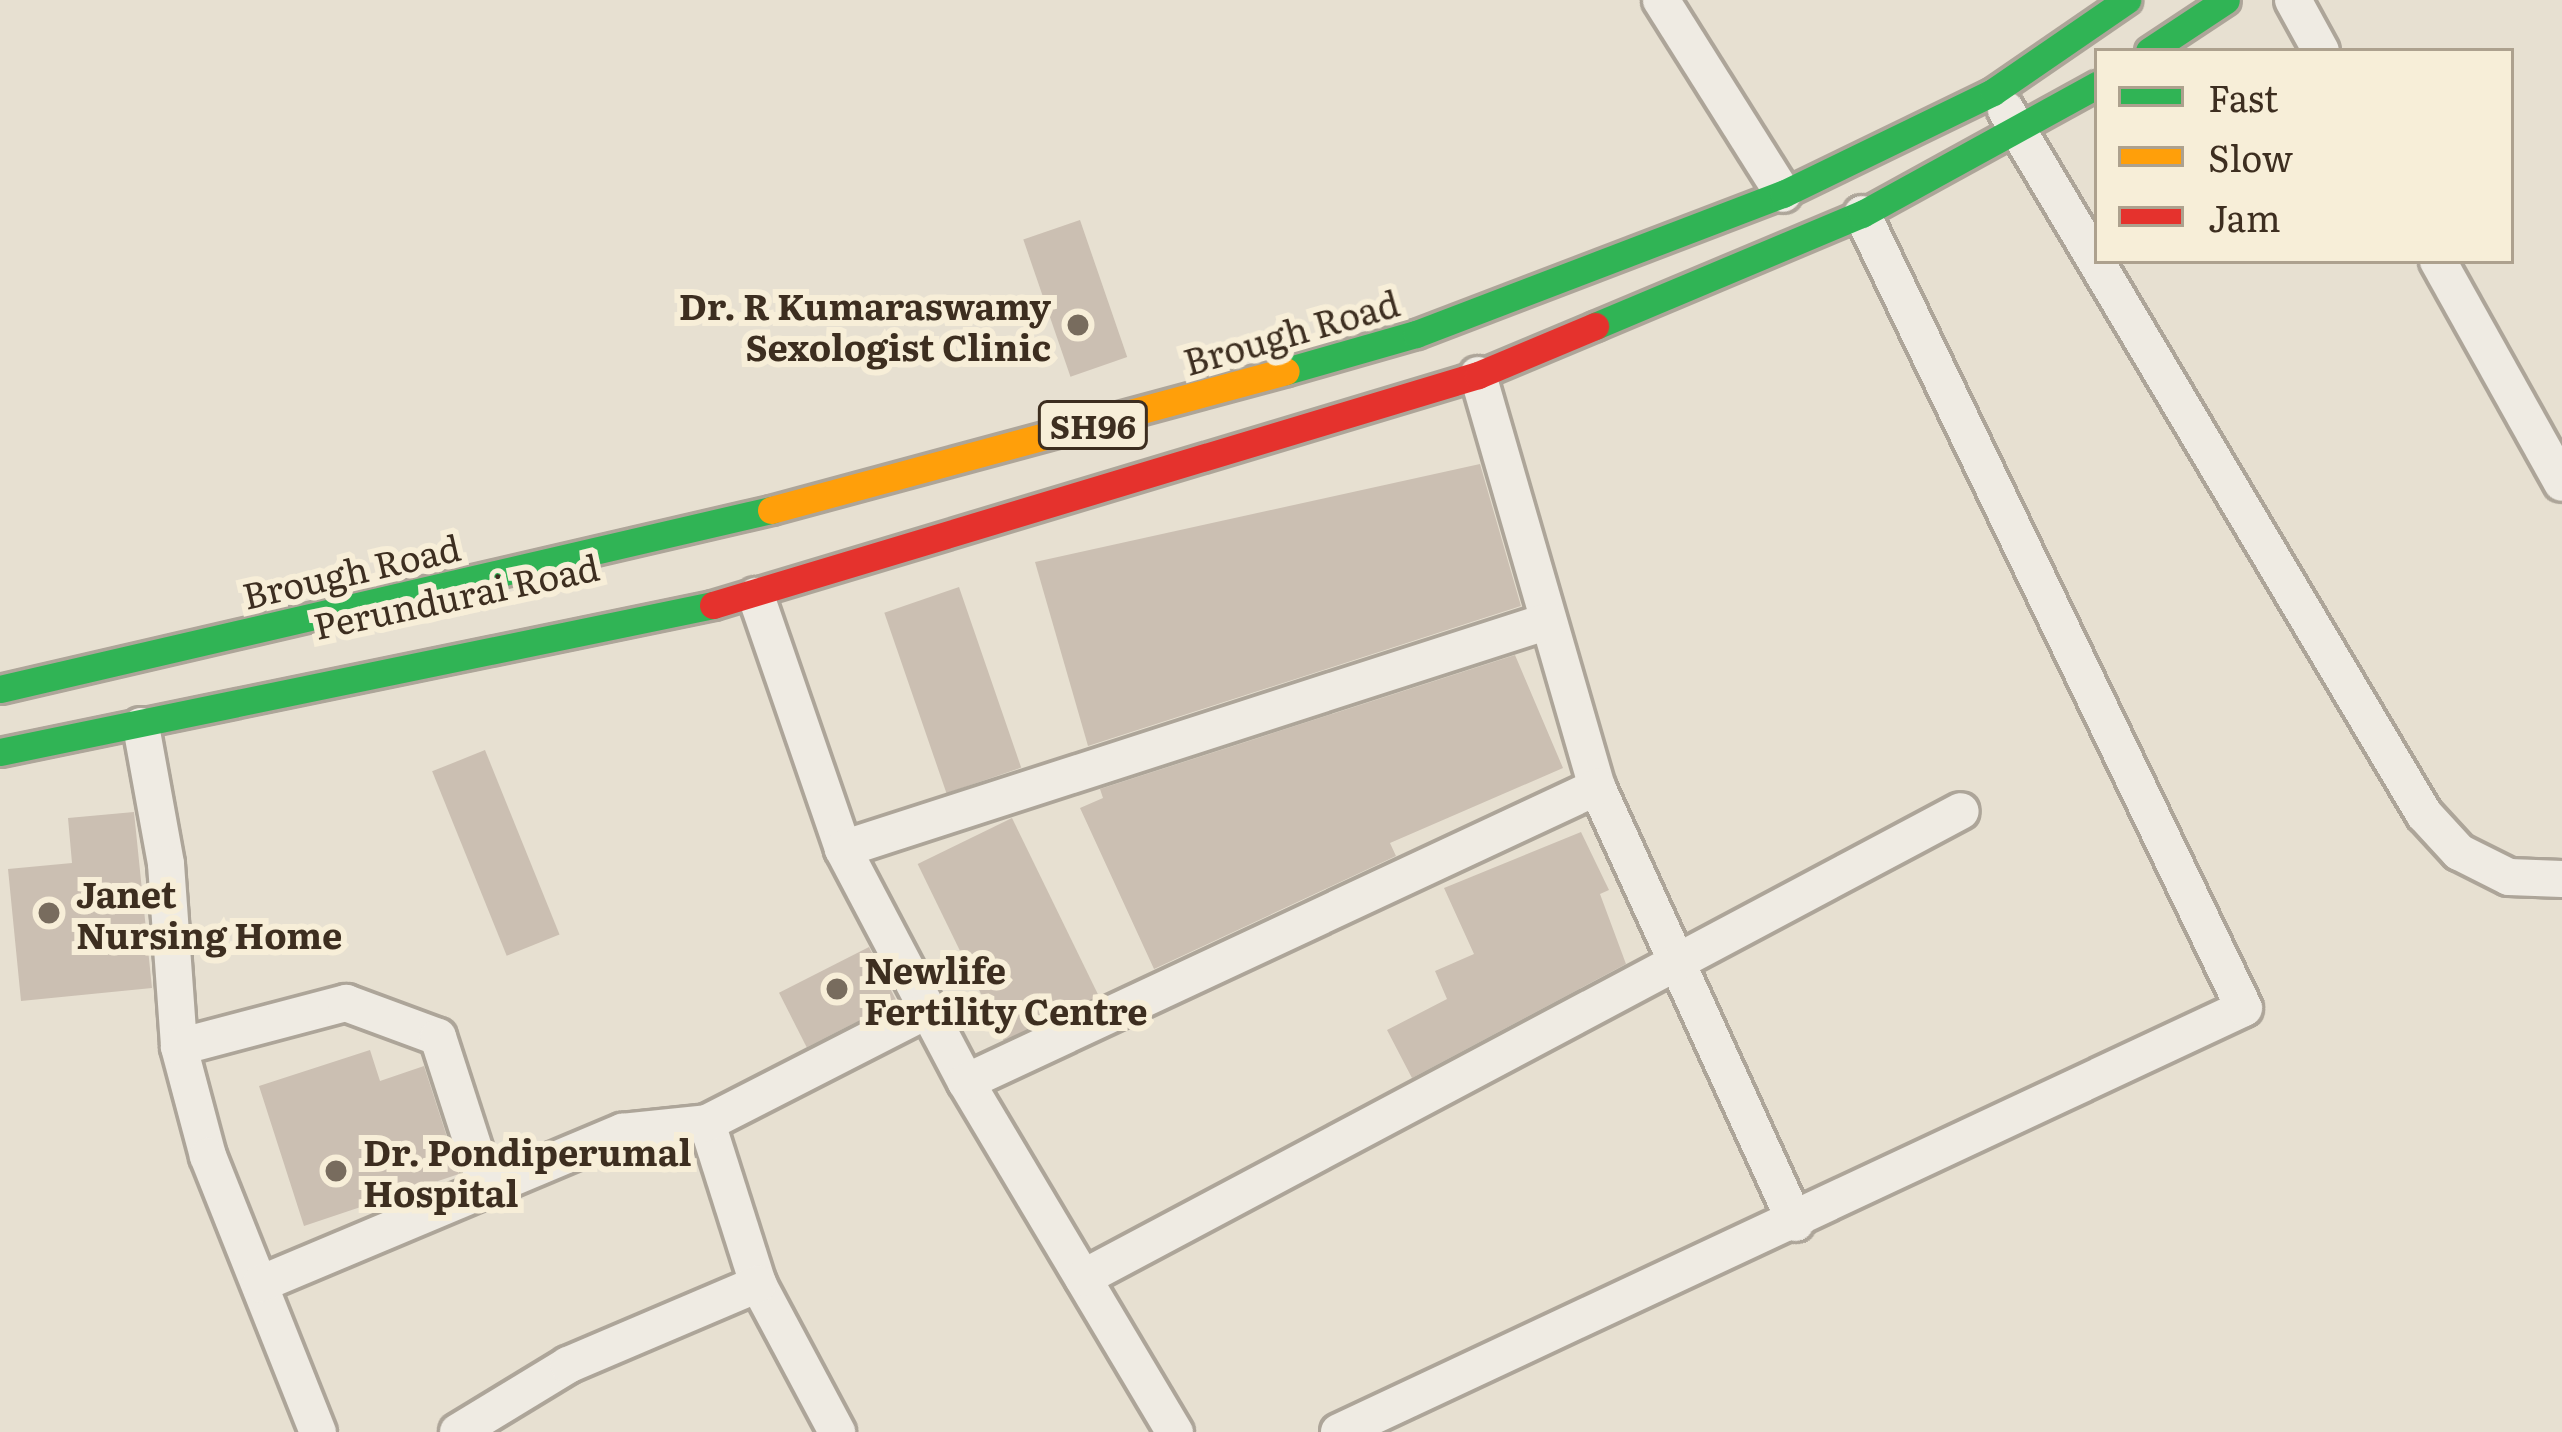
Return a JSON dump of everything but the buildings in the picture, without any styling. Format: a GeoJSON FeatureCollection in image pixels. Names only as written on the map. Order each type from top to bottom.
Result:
{"type":"FeatureCollection","features":[{"type":"Feature","properties":{"kind":"main road","name":"Brough Road"},"geometry":{"type":"LineString","coordinates":[[0,688],[894,481],[1416,334],[1783,194],[1993,92],[2127,0]]}},
{"type":"Feature","properties":{"kind":"main road"},"geometry":{"type":"LineString","coordinates":[[2154,48],[2226,0]]}},
{"type":"Feature","properties":{"kind":"main road","name":"SH96"},"geometry":{"type":"LineString","coordinates":[[0,752],[756,596],[1478,375],[1862,214],[2022,131],[2094,87]]}},
{"type":"Feature","properties":{"kind":"main road","name":"Perundurai Road"},"geometry":{"type":"LineString","coordinates":[[0,703],[765,531],[894,481]]}},
{"type":"Feature","properties":{"kind":"main road","name":"Perundurai Road"},"geometry":{"type":"LineString","coordinates":[[0,731],[775,562],[929,543]]}},
{"type":"Feature","properties":{"kind":"street"},"geometry":{"type":"LineString","coordinates":[[1660,0],[1783,194]]}},
{"type":"Feature","properties":{"kind":"street"},"geometry":{"type":"LineString","coordinates":[[2293,0],[2319,48]]}},
{"type":"Feature","properties":{"kind":"street"},"geometry":{"type":"LineString","coordinates":[[1993,92],[2022,131],[2094,253]]}},
{"type":"Feature","properties":{"kind":"street"},"geometry":{"type":"LineString","coordinates":[[1340,1432],[1796,1223],[2244,1008],[1862,214]]}},
{"type":"Feature","properties":{"kind":"street"},"geometry":{"type":"LineString","coordinates":[[2100,264],[2424,814],[2459,852],[2509,878],[2562,879]]}},
{"type":"Feature","properties":{"kind":"street"},"geometry":{"type":"LineString","coordinates":[[2440,264],[2562,483]]}},
{"type":"Feature","properties":{"kind":"street"},"geometry":{"type":"LineString","coordinates":[[1478,375],[1597,787],[1796,1223]]}},
{"type":"Feature","properties":{"kind":"street"},"geometry":{"type":"LineString","coordinates":[[756,596],[843,849],[966,1082],[1175,1432]]}},
{"type":"Feature","properties":{"kind":"street"},"geometry":{"type":"LineString","coordinates":[[843,849],[1548,620]]}},
{"type":"Feature","properties":{"kind":"street"},"geometry":{"type":"LineString","coordinates":[[141,726],[166,864],[179,1047],[208,1156],[318,1432]]}},
{"type":"Feature","properties":{"kind":"street"},"geometry":{"type":"LineString","coordinates":[[966,1082],[1597,787]]}},
{"type":"Feature","properties":{"kind":"street"},"geometry":{"type":"LineString","coordinates":[[1083,1278],[1677,968],[1961,811]]}},
{"type":"Feature","properties":{"kind":"street"},"geometry":{"type":"LineString","coordinates":[[179,1047],[346,1003],[438,1037],[487,1189]]}},
{"type":"Feature","properties":{"kind":"street"},"geometry":{"type":"LineString","coordinates":[[260,1285],[622,1132],[707,1123],[928,1010]]}},
{"type":"Feature","properties":{"kind":"street"},"geometry":{"type":"LineString","coordinates":[[707,1123],[758,1284],[836,1432]]}},
{"type":"Feature","properties":{"kind":"street"},"geometry":{"type":"LineString","coordinates":[[458,1432],[568,1365],[758,1284]]}},
{"type":"Feature","properties":{"kind":"traffic: fast"},"geometry":{"type":"LineString","coordinates":[[1286,371],[1416,334],[1783,194],[1993,92],[2127,0]]}},
{"type":"Feature","properties":{"kind":"traffic: fast"},"geometry":{"type":"LineString","coordinates":[[2154,48],[2226,0]]}},
{"type":"Feature","properties":{"kind":"traffic: fast"},"geometry":{"type":"LineString","coordinates":[[1595,326],[1862,214],[2094,87]]}},
{"type":"Feature","properties":{"kind":"traffic: fast"},"geometry":{"type":"LineString","coordinates":[[0,689],[771,510]]}},
{"type":"Feature","properties":{"kind":"traffic: fast"},"geometry":{"type":"LineString","coordinates":[[0,752],[713,605]]}},
{"type":"Feature","properties":{"kind":"traffic: slow"},"geometry":{"type":"LineString","coordinates":[[771,510],[1286,371]]}},
{"type":"Feature","properties":{"kind":"traffic: jam"},"geometry":{"type":"LineString","coordinates":[[713,605],[1478,375],[1595,326]]}},
{"type":"Feature","properties":{"kind":"place","name":"Dr. R Kumaraswamy Sexologist Clinic"},"geometry":{"type":"Point","coordinates":[1078,325]}},
{"type":"Feature","properties":{"kind":"place","name":"Janet Nursing Home"},"geometry":{"type":"Point","coordinates":[49,913]}},
{"type":"Feature","properties":{"kind":"place","name":"Newlife Fertility Centre"},"geometry":{"type":"Point","coordinates":[837,989]}},
{"type":"Feature","properties":{"kind":"place","name":"Dr. Pondiperumal Hospital"},"geometry":{"type":"Point","coordinates":[336,1171]}}]}
